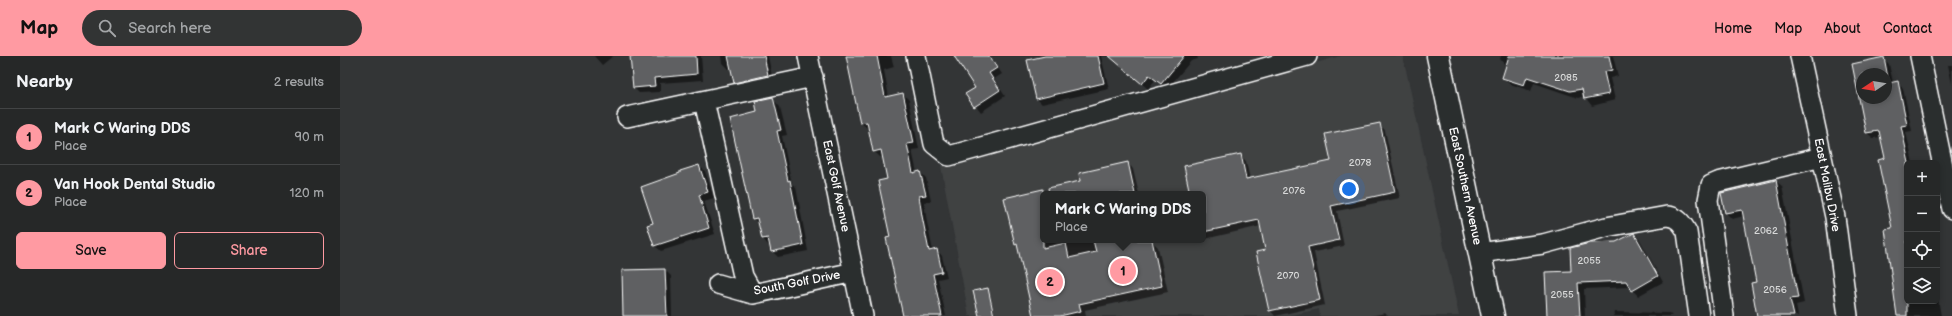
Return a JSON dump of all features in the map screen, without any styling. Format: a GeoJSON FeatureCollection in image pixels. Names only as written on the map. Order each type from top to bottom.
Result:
{"type":"FeatureCollection","features":[{"type":"Feature","properties":{"kind":"main road","name":"East Southern Avenue"},"geometry":{"type":"LineString","coordinates":[[1438,56],[1493,316]]}},
{"type":"Feature","properties":{"kind":"street","name":"East Golf Avenue"},"geometry":{"type":"LineString","coordinates":[[808,56],[863,316]]}},
{"type":"Feature","properties":{"kind":"street"},"geometry":{"type":"LineString","coordinates":[[916,56],[934,144],[949,156],[1306,56]]}},
{"type":"Feature","properties":{"kind":"street","name":"East Malibu Drive"},"geometry":{"type":"LineString","coordinates":[[1800,56],[1835,217],[1848,316]]}},
{"type":"Feature","properties":{"kind":"street"},"geometry":{"type":"LineString","coordinates":[[1920,56],[1952,209]]}},
{"type":"Feature","properties":{"kind":"street"},"geometry":{"type":"LineString","coordinates":[[627,117],[812,78]]}},
{"type":"Feature","properties":{"kind":"street"},"geometry":{"type":"LineString","coordinates":[[704,101],[743,276],[753,294]]}},
{"type":"Feature","properties":{"kind":"street"},"geometry":{"type":"LineString","coordinates":[[1724,316],[1708,200],[1710,186],[1718,182],[1822,156]]}},
{"type":"Feature","properties":{"kind":"street"},"geometry":{"type":"LineString","coordinates":[[1480,253],[1543,244],[1614,226],[1667,216],[1676,217],[1682,223],[1687,232],[1699,316]]}},
{"type":"Feature","properties":{"kind":"street","name":"South Golf Drive"},"geometry":{"type":"LineString","coordinates":[[718,284],[753,294],[854,272]]}},
{"type":"Feature","properties":{"kind":"shaded area"},"geometry":{"type":"Polygon","coordinates":[[[1341,56],[1403,56],[1459,316],[1320,316],[1319,309],[1287,316],[969,316],[941,166],[1341,56]]]}},
{"type":"Feature","properties":{"kind":"building"},"geometry":{"type":"Polygon","coordinates":[[[630,56],[696,56],[697,74],[654,78],[655,86],[633,88],[630,56]]]}},
{"type":"Feature","properties":{"kind":"building"},"geometry":{"type":"Polygon","coordinates":[[[728,56],[764,56],[768,75],[734,83],[728,56]]]}},
{"type":"Feature","properties":{"kind":"building"},"geometry":{"type":"Polygon","coordinates":[[[846,56],[877,56],[885,97],[903,93],[914,143],[907,144],[913,173],[920,171],[926,195],[919,196],[929,251],[937,249],[942,272],[933,274],[942,316],[903,316],[886,238],[890,237],[878,181],[887,179],[881,150],[873,152],[867,122],[860,123],[846,56]]]}},
{"type":"Feature","properties":{"kind":"building"},"geometry":{"type":"Polygon","coordinates":[[[954,56],[989,56],[997,68],[989,73],[1000,90],[974,107],[965,94],[975,88],[954,56]]]}},
{"type":"Feature","properties":{"kind":"building"},"geometry":{"type":"Polygon","coordinates":[[[1045,56],[1098,56],[1104,83],[1036,99],[1027,60],[1045,56]]]}},
{"type":"Feature","properties":{"kind":"building"},"geometry":{"type":"Polygon","coordinates":[[[1109,56],[1184,56],[1161,84],[1149,75],[1142,84],[1109,56]]]}},
{"type":"Feature","properties":{"kind":"building"},"geometry":{"type":"Polygon","coordinates":[[[1509,56],[1609,56],[1612,70],[1604,72],[1609,94],[1584,99],[1582,89],[1570,91],[1527,77],[1524,85],[1502,78],[1509,56]]]}},
{"type":"Feature","properties":{"kind":"building"},"geometry":{"type":"Polygon","coordinates":[[[1884,57],[1886,68],[1856,68],[1856,84],[1852,64],[1884,57]]]}},
{"type":"Feature","properties":{"kind":"building"},"geometry":{"type":"Polygon","coordinates":[[[1898,81],[1907,125],[1901,126],[1908,160],[1904,160],[1904,304],[1907,304],[1907,316],[1897,316],[1885,229],[1892,228],[1878,160],[1885,158],[1879,131],[1866,133],[1860,104],[1892,104],[1892,82],[1898,81]]]}},
{"type":"Feature","properties":{"kind":"building"},"geometry":{"type":"Polygon","coordinates":[[[773,97],[781,130],[777,131],[788,181],[790,180],[803,245],[771,252],[768,238],[762,239],[757,218],[752,219],[730,119],[757,112],[755,101],[773,97]]]}},
{"type":"Feature","properties":{"kind":"building"},"geometry":{"type":"Polygon","coordinates":[[[1380,123],[1395,192],[1331,206],[1339,240],[1308,247],[1320,300],[1269,311],[1256,252],[1265,250],[1259,220],[1206,231],[1206,191],[1189,191],[1184,166],[1241,154],[1246,179],[1331,161],[1325,134],[1380,123]]]}},
{"type":"Feature","properties":{"kind":"building"},"geometry":{"type":"Polygon","coordinates":[[[1128,162],[1134,191],[1048,191],[1048,188],[1080,181],[1079,173],[1128,162]]]}},
{"type":"Feature","properties":{"kind":"building"},"geometry":{"type":"Polygon","coordinates":[[[699,165],[708,192],[699,195],[709,228],[654,246],[647,225],[653,223],[641,187],[699,165]]]}},
{"type":"Feature","properties":{"kind":"building"},"geometry":{"type":"Polygon","coordinates":[[[1776,180],[1798,298],[1790,299],[1794,316],[1757,316],[1751,283],[1756,282],[1742,210],[1725,213],[1721,193],[1776,180]]]}},
{"type":"Feature","properties":{"kind":"building"},"geometry":{"type":"Polygon","coordinates":[[[1043,189],[1043,191],[1040,191],[1040,243],[1043,243],[1043,248],[1066,243],[1069,258],[1096,252],[1094,243],[1153,243],[1162,286],[1079,304],[1081,311],[1060,316],[1033,316],[1017,244],[1015,245],[1004,198],[1043,189]]]}},
{"type":"Feature","properties":{"kind":"building"},"geometry":{"type":"Polygon","coordinates":[[[1634,233],[1658,276],[1632,291],[1626,281],[1578,283],[1580,316],[1547,316],[1545,272],[1571,271],[1570,248],[1590,243],[1616,242],[1634,233]]]}},
{"type":"Feature","properties":{"kind":"building"},"geometry":{"type":"Polygon","coordinates":[[[665,269],[667,316],[623,316],[622,270],[665,269]]]}},
{"type":"Feature","properties":{"kind":"building"},"geometry":{"type":"Polygon","coordinates":[[[988,288],[994,316],[979,316],[973,291],[988,288]]]}},
{"type":"Feature","properties":{"kind":"place","name":"Mark C Waring DDS"},"geometry":{"type":"Point","coordinates":[1123,271]}},
{"type":"Feature","properties":{"kind":"place","name":"Van Hook Dental Studio"},"geometry":{"type":"Point","coordinates":[1050,282]}}]}
